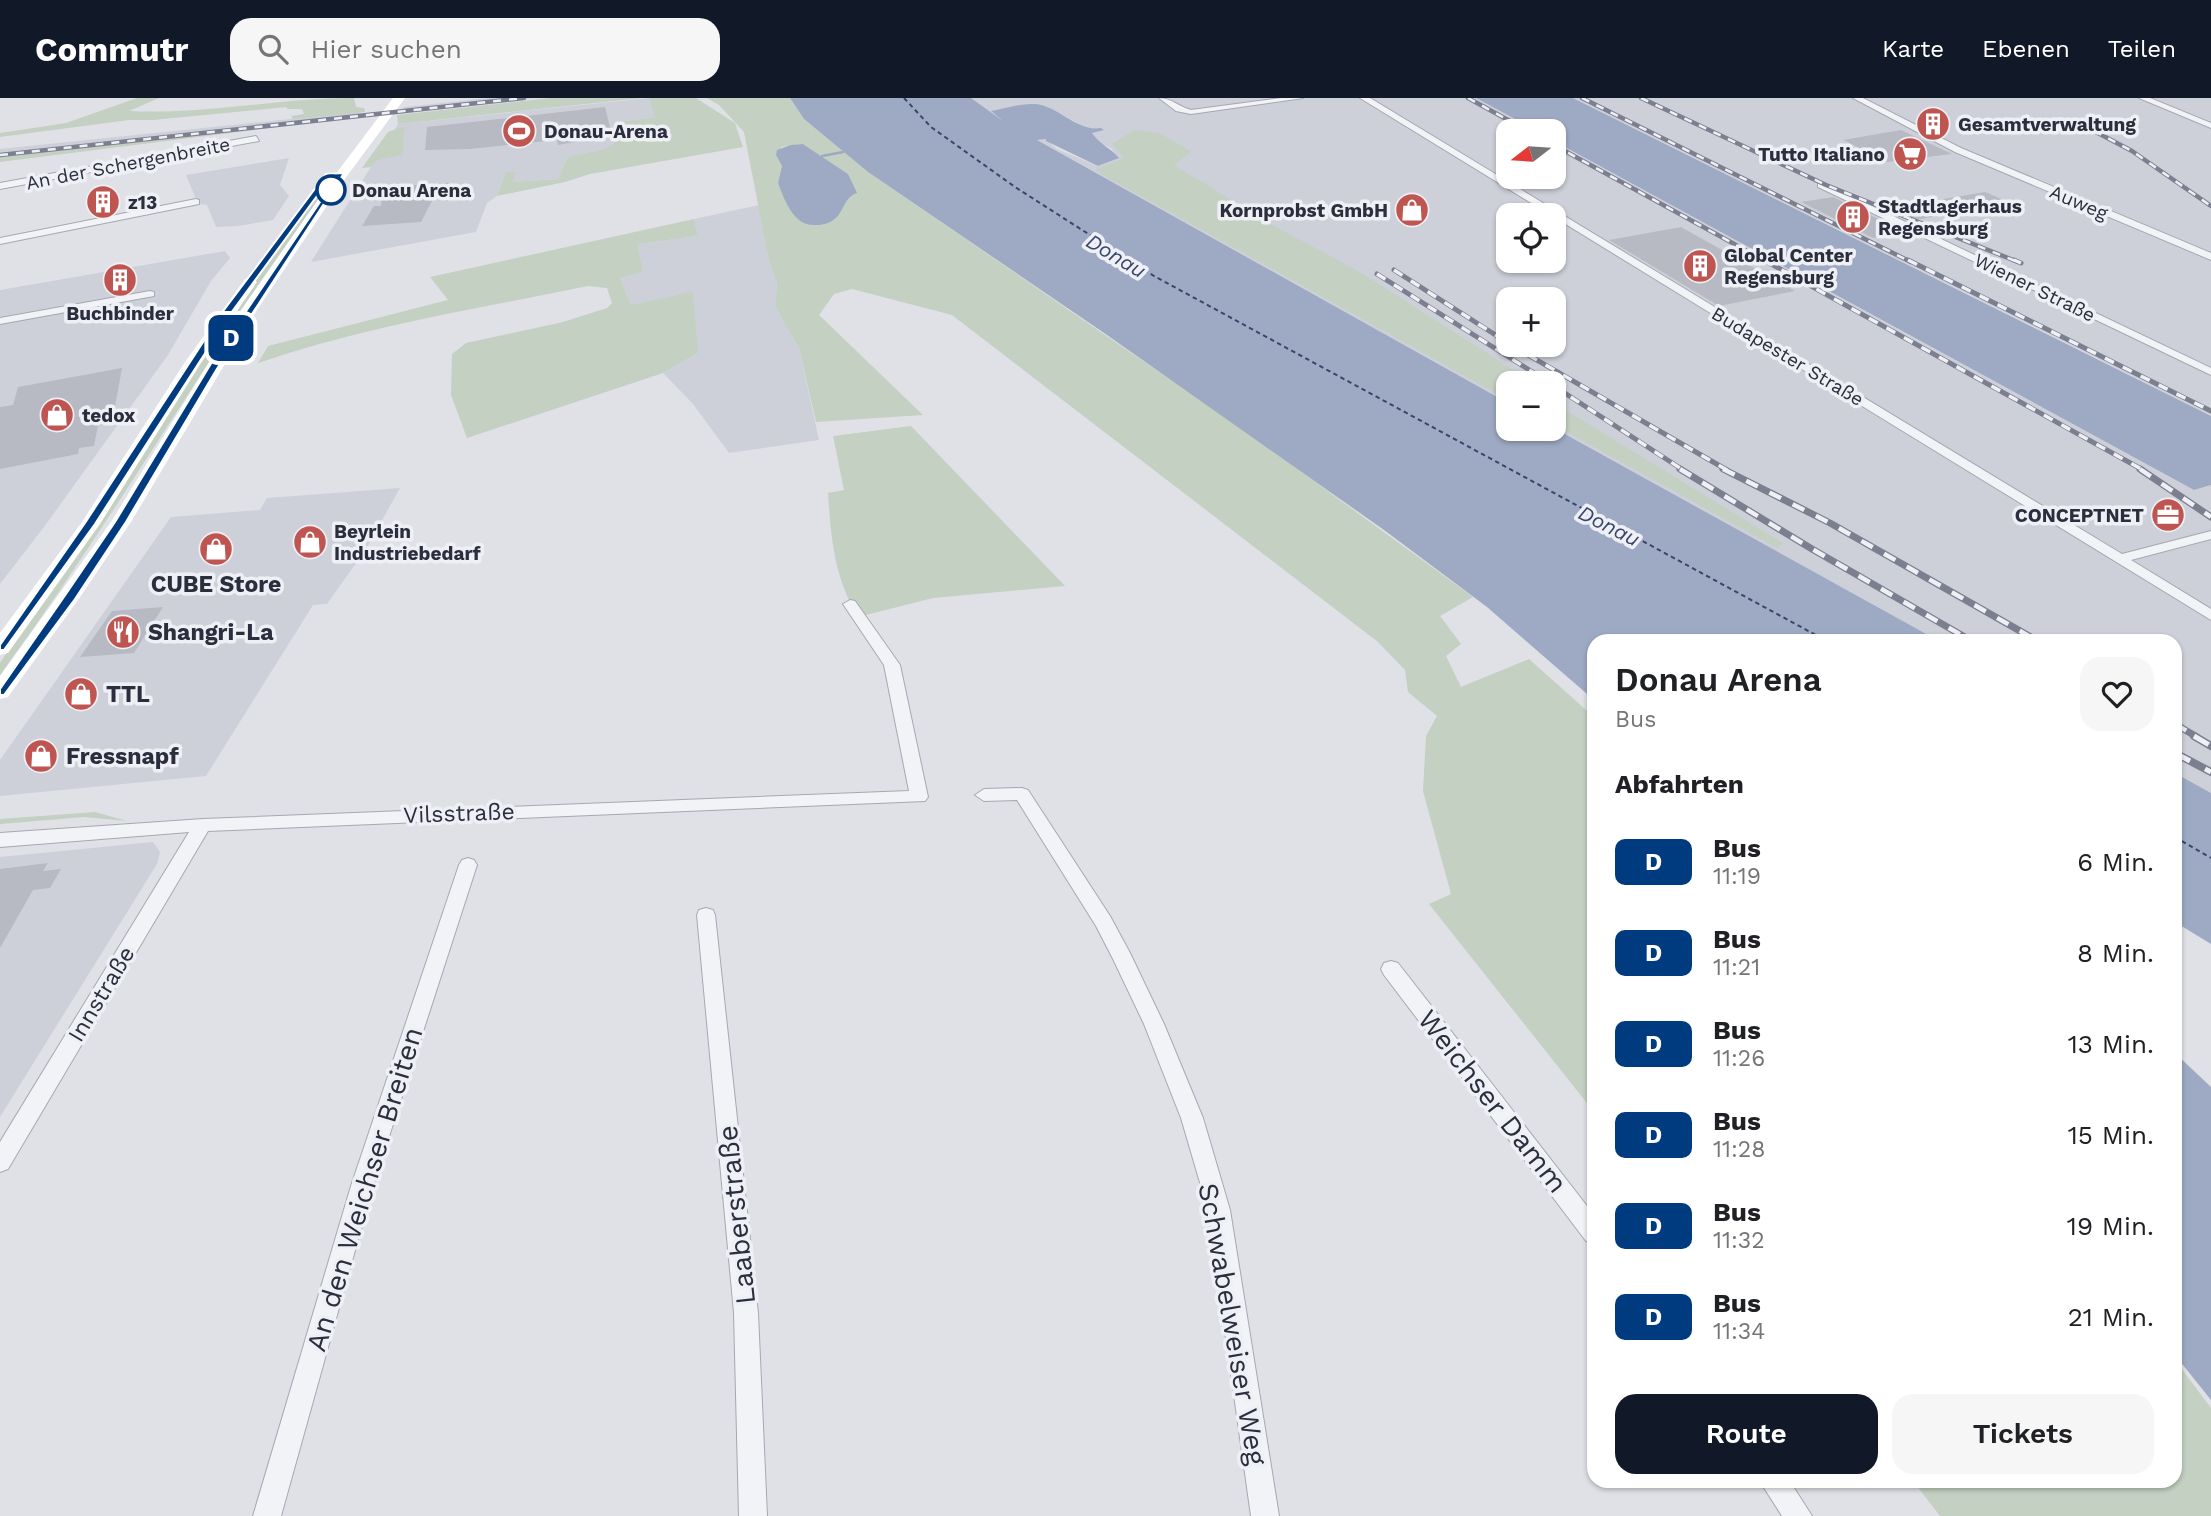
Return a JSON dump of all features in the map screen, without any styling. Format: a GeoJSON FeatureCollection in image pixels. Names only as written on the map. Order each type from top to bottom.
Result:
{"type":"FeatureCollection","features":[{"type":"Feature","properties":{"kind":"main road"},"geometry":{"type":"LineString","coordinates":[[0,648],[90,524],[227,312],[396,98]]}},
{"type":"Feature","properties":{"kind":"main road"},"geometry":{"type":"LineString","coordinates":[[0,692],[71,596],[121,522],[256,300],[396,98]]}},
{"type":"Feature","properties":{"kind":"street"},"geometry":{"type":"LineString","coordinates":[[1163,98],[1180,109],[1191,112],[1299,98]]}},
{"type":"Feature","properties":{"kind":"street","name":"Budapester Straße"},"geometry":{"type":"LineString","coordinates":[[1364,98],[2211,615]]}},
{"type":"Feature","properties":{"kind":"street","name":"Auweg"},"geometry":{"type":"LineString","coordinates":[[1857,98],[1947,145],[2211,257]]}},
{"type":"Feature","properties":{"kind":"street"},"geometry":{"type":"LineString","coordinates":[[2143,98],[2210,125]]}},
{"type":"Feature","properties":{"kind":"street","name":"An der Schergenbreite"},"geometry":{"type":"LineString","coordinates":[[0,186],[256,139]]}},
{"type":"Feature","properties":{"kind":"street","name":"Wiener Straße"},"geometry":{"type":"LineString","coordinates":[[1821,185],[2211,372]]}},
{"type":"Feature","properties":{"kind":"street"},"geometry":{"type":"LineString","coordinates":[[0,241],[195,202]]}},
{"type":"Feature","properties":{"kind":"street"},"geometry":{"type":"LineString","coordinates":[[0,321],[150,293]]}},
{"type":"Feature","properties":{"kind":"street"},"geometry":{"type":"LineString","coordinates":[[2120,559],[2211,535]]}},
{"type":"Feature","properties":{"kind":"street","name":"Vilsstraße"},"geometry":{"type":"LineString","coordinates":[[0,840],[203,825],[919,797],[892,665],[850,604]]}},
{"type":"Feature","properties":{"kind":"street","name":"Schwabelweiser Weg"},"geometry":{"type":"LineString","coordinates":[[984,795],[1022,794],[1103,921],[1124,959],[1192,1118],[1219,1210],[1265,1516]]}},
{"type":"Feature","properties":{"kind":"street","name":"Innstraße"},"geometry":{"type":"LineString","coordinates":[[0,1163],[203,825]]}},
{"type":"Feature","properties":{"kind":"street","name":"An den Weichser Breiten"},"geometry":{"type":"LineString","coordinates":[[267,1516],[362,1186],[468,865]]}},
{"type":"Feature","properties":{"kind":"street","name":"Laaberstraße"},"geometry":{"type":"LineString","coordinates":[[706,915],[746,1312],[753,1516]]}},
{"type":"Feature","properties":{"kind":"street","name":"Weichser Damm"},"geometry":{"type":"LineString","coordinates":[[1391,969],[1587,1224]]}},
{"type":"Feature","properties":{"kind":"street"},"geometry":{"type":"LineString","coordinates":[[1778,1488],[1798,1516]]}},
{"type":"Feature","properties":{"kind":"shaded area"},"geometry":{"type":"Polygon","coordinates":[[[488,98],[534,98],[402,112],[404,107],[488,98]]]}},
{"type":"Feature","properties":{"kind":"shaded area"},"geometry":{"type":"Polygon","coordinates":[[[649,98],[656,117],[625,121],[628,129],[619,142],[600,152],[567,158],[558,179],[512,182],[506,172],[497,196],[487,203],[476,232],[311,262],[398,124],[649,98]]]}},
{"type":"Feature","properties":{"kind":"shaded area"},"geometry":{"type":"Polygon","coordinates":[[[971,98],[1476,98],[1515,119],[1496,119],[1496,189],[1566,189],[1566,148],[2194,490],[2211,485],[2211,793],[2182,777],[2182,634],[1925,634],[1566,435],[1566,371],[1496,371],[1496,396],[1037,140],[1046,139],[1057,149],[1098,166],[1118,158],[1111,148],[1097,142],[1091,130],[1047,107],[992,111],[1004,122],[971,98]]]}},
{"type":"Feature","properties":{"kind":"shaded area"},"geometry":{"type":"Polygon","coordinates":[[[1573,98],[2211,98],[2211,416],[2070,345],[1573,98]]]}},
{"type":"Feature","properties":{"kind":"shaded area"},"geometry":{"type":"Polygon","coordinates":[[[359,112],[358,117],[0,157],[0,149],[359,112]]]}},
{"type":"Feature","properties":{"kind":"shaded area"},"geometry":{"type":"Polygon","coordinates":[[[289,158],[280,185],[289,196],[273,220],[238,226],[216,227],[207,205],[198,204],[186,175],[289,158]]]}},
{"type":"Feature","properties":{"kind":"shaded area"},"geometry":{"type":"Polygon","coordinates":[[[759,205],[769,261],[777,284],[775,307],[799,348],[819,440],[729,453],[693,404],[663,373],[698,353],[631,305],[620,278],[643,272],[638,244],[698,236],[694,219],[759,205]]]}},
{"type":"Feature","properties":{"kind":"shaded area"},"geometry":{"type":"Polygon","coordinates":[[[225,251],[230,258],[211,281],[168,355],[0,584],[0,290],[225,251]]]}},
{"type":"Feature","properties":{"kind":"shaded area"},"geometry":{"type":"Polygon","coordinates":[[[400,488],[366,549],[327,604],[313,605],[206,776],[0,796],[0,760],[171,517],[260,510],[267,498],[400,488]]]}},
{"type":"Feature","properties":{"kind":"shaded area"},"geometry":{"type":"Polygon","coordinates":[[[153,842],[160,852],[157,864],[0,1117],[0,857],[153,842]]]}},
{"type":"Feature","properties":{"kind":"green space"},"geometry":{"type":"Polygon","coordinates":[[[137,98],[159,98],[129,111],[185,111],[354,98],[356,107],[364,108],[365,112],[293,119],[291,116],[304,114],[302,109],[286,107],[129,120],[0,137],[0,133],[66,123],[137,98]]]}},
{"type":"Feature","properties":{"kind":"green space"},"geometry":{"type":"Polygon","coordinates":[[[550,98],[642,98],[398,124],[397,115],[550,98]]]}},
{"type":"Feature","properties":{"kind":"green space"},"geometry":{"type":"Polygon","coordinates":[[[649,98],[696,98],[735,123],[743,147],[590,174],[497,196],[506,172],[516,172],[512,182],[558,179],[567,158],[607,148],[628,129],[625,121],[655,117],[649,98]]]}},
{"type":"Feature","properties":{"kind":"green space"},"geometry":{"type":"Polygon","coordinates":[[[707,98],[790,98],[804,119],[868,172],[1248,433],[1473,597],[1440,616],[1461,644],[1446,656],[1461,687],[1529,659],[1587,711],[1587,1103],[1429,904],[1451,894],[1423,791],[1426,736],[1437,716],[1408,692],[1405,670],[1378,642],[952,315],[852,289],[834,294],[819,315],[923,415],[816,422],[799,348],[775,307],[777,284],[769,261],[744,132],[719,105],[707,98]],[[803,144],[782,147],[776,155],[782,166],[778,183],[835,219],[851,195],[848,174],[803,144]]]}},
{"type":"Feature","properties":{"kind":"green space"},"geometry":{"type":"Polygon","coordinates":[[[334,120],[0,162],[0,157],[334,120]]]}},
{"type":"Feature","properties":{"kind":"green space"},"geometry":{"type":"Polygon","coordinates":[[[402,127],[411,128],[404,129],[403,155],[377,160],[371,167],[362,168],[388,132],[402,127]]]}},
{"type":"Feature","properties":{"kind":"green space"},"geometry":{"type":"Polygon","coordinates":[[[1134,130],[1159,133],[1191,151],[1174,166],[1248,212],[1360,272],[1515,371],[1496,371],[1496,393],[1094,170],[1124,158],[1112,144],[1134,130]]]}},
{"type":"Feature","properties":{"kind":"green space"},"geometry":{"type":"Polygon","coordinates":[[[327,182],[331,182],[247,304],[85,553],[0,675],[0,663],[238,303],[327,182]]]}},
{"type":"Feature","properties":{"kind":"green space"},"geometry":{"type":"Polygon","coordinates":[[[694,219],[698,236],[638,244],[643,272],[620,278],[631,305],[693,292],[698,353],[663,373],[467,438],[451,395],[452,354],[466,343],[563,322],[607,308],[612,303],[607,288],[588,286],[422,319],[258,363],[268,346],[448,300],[430,277],[694,219]]]}},
{"type":"Feature","properties":{"kind":"green space"},"geometry":{"type":"Polygon","coordinates":[[[1566,410],[1783,543],[1777,548],[1566,432],[1566,410]]]}},
{"type":"Feature","properties":{"kind":"green space"},"geometry":{"type":"Polygon","coordinates":[[[911,426],[1065,586],[933,598],[858,617],[844,587],[832,541],[828,493],[844,490],[833,436],[911,426]]]}},
{"type":"Feature","properties":{"kind":"green space"},"geometry":{"type":"Polygon","coordinates":[[[95,812],[127,821],[84,817],[0,824],[0,819],[95,812]]]}},
{"type":"Feature","properties":{"kind":"green space"},"geometry":{"type":"Polygon","coordinates":[[[2182,1369],[2211,1408],[2211,1516],[1940,1516],[1918,1488],[2182,1488],[2182,1369]]]}},
{"type":"Feature","properties":{"kind":"water","name":"Donau"},"geometry":{"type":"Polygon","coordinates":[[[790,98],[971,98],[1003,121],[991,111],[1035,104],[1052,109],[1084,126],[1101,128],[1104,130],[1092,133],[1119,158],[1098,166],[1046,139],[1037,140],[1496,396],[1496,441],[1566,441],[1566,435],[1926,634],[1587,634],[1587,694],[1487,607],[1384,530],[1107,335],[868,172],[804,119],[790,98]]]}},
{"type":"Feature","properties":{"kind":"water"},"geometry":{"type":"Polygon","coordinates":[[[1476,98],[1573,98],[2211,416],[2211,485],[2194,490],[1566,148],[1566,119],[1515,119],[1476,98]]]}},
{"type":"Feature","properties":{"kind":"water"},"geometry":{"type":"Polygon","coordinates":[[[803,144],[848,174],[857,193],[848,200],[837,217],[825,224],[808,225],[796,217],[787,205],[778,183],[782,166],[776,155],[777,150],[803,144]]]}},
{"type":"Feature","properties":{"kind":"water"},"geometry":{"type":"Polygon","coordinates":[[[2182,777],[2211,793],[2211,944],[2182,926],[2182,777]]]}},
{"type":"Feature","properties":{"kind":"water"},"geometry":{"type":"Polygon","coordinates":[[[2182,1060],[2211,1087],[2211,1400],[2182,1364],[2182,1060]]]}},
{"type":"Feature","properties":{"kind":"building","name":"Donau-Arena"},"geometry":{"type":"Polygon","coordinates":[[[605,107],[612,135],[558,145],[557,140],[470,149],[425,150],[427,127],[605,107]]]}},
{"type":"Feature","properties":{"kind":"building"},"geometry":{"type":"Polygon","coordinates":[[[1901,130],[1952,154],[1887,162],[1843,140],[1901,130]]]}},
{"type":"Feature","properties":{"kind":"building"},"geometry":{"type":"Polygon","coordinates":[[[450,183],[443,198],[433,199],[421,222],[362,226],[374,206],[381,206],[382,193],[415,185],[450,183]]]}},
{"type":"Feature","properties":{"kind":"building","name":"z13"},"geometry":{"type":"Polygon","coordinates":[[[112,190],[118,212],[94,216],[88,195],[112,190]]]}},
{"type":"Feature","properties":{"kind":"building"},"geometry":{"type":"Polygon","coordinates":[[[1985,192],[2011,203],[1909,221],[1885,209],[1985,192]]]}},
{"type":"Feature","properties":{"kind":"building","name":"Stadtlagerhaus Regensburg"},"geometry":{"type":"Polygon","coordinates":[[[1833,197],[1906,232],[1873,238],[1801,202],[1833,197]]]}},
{"type":"Feature","properties":{"kind":"building","name":"Global Center Regensburg"},"geometry":{"type":"Polygon","coordinates":[[[1681,227],[1795,291],[1719,306],[1609,240],[1681,227]]]}},
{"type":"Feature","properties":{"kind":"building","name":"tedox"},"geometry":{"type":"Polygon","coordinates":[[[122,368],[112,423],[98,425],[94,446],[79,448],[78,454],[0,469],[0,407],[13,405],[18,387],[122,368]]]}},
{"type":"Feature","properties":{"kind":"building","name":"Shangri-La"},"geometry":{"type":"Polygon","coordinates":[[[163,607],[134,653],[80,657],[112,611],[163,607]]]}},
{"type":"Feature","properties":{"kind":"building"},"geometry":{"type":"Polygon","coordinates":[[[48,863],[43,871],[61,869],[50,888],[33,890],[0,948],[0,869],[48,863]]]}},
{"type":"Feature","properties":{"kind":"waterway"},"geometry":{"type":"LineString","coordinates":[[822,156],[843,152]]}},
{"type":"Feature","properties":{"kind":"ferry route"},"geometry":{"type":"LineString","coordinates":[[904,98],[931,127],[1015,187],[1154,276],[1814,634]]}},
{"type":"Feature","properties":{"kind":"ferry route"},"geometry":{"type":"LineString","coordinates":[[2182,841],[2211,858]]}},
{"type":"Feature","properties":{"kind":"railway"},"geometry":{"type":"LineString","coordinates":[[0,155],[524,98]]}},
{"type":"Feature","properties":{"kind":"railway"},"geometry":{"type":"LineString","coordinates":[[1468,98],[1506,119]]}},
{"type":"Feature","properties":{"kind":"railway"},"geometry":{"type":"LineString","coordinates":[[1582,98],[1911,262]]}},
{"type":"Feature","properties":{"kind":"railway"},"geometry":{"type":"LineString","coordinates":[[1641,98],[1826,185],[2018,262]]}},
{"type":"Feature","properties":{"kind":"railway"},"geometry":{"type":"LineString","coordinates":[[2094,131],[2132,151],[2211,206]]}},
{"type":"Feature","properties":{"kind":"railway"},"geometry":{"type":"LineString","coordinates":[[1566,152],[1767,262]]}},
{"type":"Feature","properties":{"kind":"railway"},"geometry":{"type":"LineString","coordinates":[[1764,260],[2143,470]]}},
{"type":"Feature","properties":{"kind":"railway"},"geometry":{"type":"LineString","coordinates":[[1908,260],[2211,411]]}},
{"type":"Feature","properties":{"kind":"railway"},"geometry":{"type":"LineString","coordinates":[[2014,260],[2021,263]]}},
{"type":"Feature","properties":{"kind":"railway"},"geometry":{"type":"LineString","coordinates":[[1394,270],[1496,335]]}},
{"type":"Feature","properties":{"kind":"railway"},"geometry":{"type":"LineString","coordinates":[[1377,274],[1531,371]]}},
{"type":"Feature","properties":{"kind":"railway"},"geometry":{"type":"LineString","coordinates":[[1532,357],[1727,470]]}},
{"type":"Feature","properties":{"kind":"railway"},"geometry":{"type":"LineString","coordinates":[[1566,394],[1683,470]]}},
{"type":"Feature","properties":{"kind":"railway"},"geometry":{"type":"LineString","coordinates":[[1680,469],[1960,634]]}},
{"type":"Feature","properties":{"kind":"railway"},"geometry":{"type":"LineString","coordinates":[[1723,469],[1830,523],[2025,634]]}},
{"type":"Feature","properties":{"kind":"railway"},"geometry":{"type":"LineString","coordinates":[[2140,469],[2211,517]]}},
{"type":"Feature","properties":{"kind":"railway"},"geometry":{"type":"LineString","coordinates":[[2182,728],[2197,737]]}},
{"type":"Feature","properties":{"kind":"railway"},"geometry":{"type":"LineString","coordinates":[[2194,736],[2211,746]]}},
{"type":"Feature","properties":{"kind":"railway"},"geometry":{"type":"LineString","coordinates":[[2182,757],[2211,772]]}},
{"type":"Feature","properties":{"kind":"bus line","name":"D"},"geometry":{"type":"LineString","coordinates":[[0,648],[90,524],[227,312],[328,175],[342,174],[219,357],[121,522],[71,596],[0,692]]}},
{"type":"Feature","properties":{"kind":"place","name":"Gesamtverwaltung"},"geometry":{"type":"Point","coordinates":[1933,124]}},
{"type":"Feature","properties":{"kind":"place","name":"Donau-Arena"},"geometry":{"type":"Point","coordinates":[519,131]}},
{"type":"Feature","properties":{"kind":"place","name":"Tutto Italiano"},"geometry":{"type":"Point","coordinates":[1910,154]}},
{"type":"Feature","properties":{"kind":"place","name":"Donau Arena"},"geometry":{"type":"Point","coordinates":[331,190]}},
{"type":"Feature","properties":{"kind":"place","name":"z13"},"geometry":{"type":"Point","coordinates":[103,202]}},
{"type":"Feature","properties":{"kind":"place","name":"Kornprobst GmbH"},"geometry":{"type":"Point","coordinates":[1412,210]}},
{"type":"Feature","properties":{"kind":"place","name":"Stadtlagerhaus Regensburg"},"geometry":{"type":"Point","coordinates":[1853,217]}},
{"type":"Feature","properties":{"kind":"place","name":"Global Center Regensburg"},"geometry":{"type":"Point","coordinates":[1700,266]}},
{"type":"Feature","properties":{"kind":"place","name":"Buchbinder"},"geometry":{"type":"Point","coordinates":[120,280]}},
{"type":"Feature","properties":{"kind":"place","name":"tedox"},"geometry":{"type":"Point","coordinates":[57,415]}},
{"type":"Feature","properties":{"kind":"place","name":"CONCEPTNET"},"geometry":{"type":"Point","coordinates":[2168,515]}},
{"type":"Feature","properties":{"kind":"place","name":"Beyrlein Industriebedarf"},"geometry":{"type":"Point","coordinates":[310,542]}},
{"type":"Feature","properties":{"kind":"place","name":"CUBE Store"},"geometry":{"type":"Point","coordinates":[216,549]}},
{"type":"Feature","properties":{"kind":"place","name":"Shangri-La"},"geometry":{"type":"Point","coordinates":[123,632]}},
{"type":"Feature","properties":{"kind":"place","name":"TTL"},"geometry":{"type":"Point","coordinates":[81,694]}},
{"type":"Feature","properties":{"kind":"place","name":"Fressnapf"},"geometry":{"type":"Point","coordinates":[41,756]}}]}
